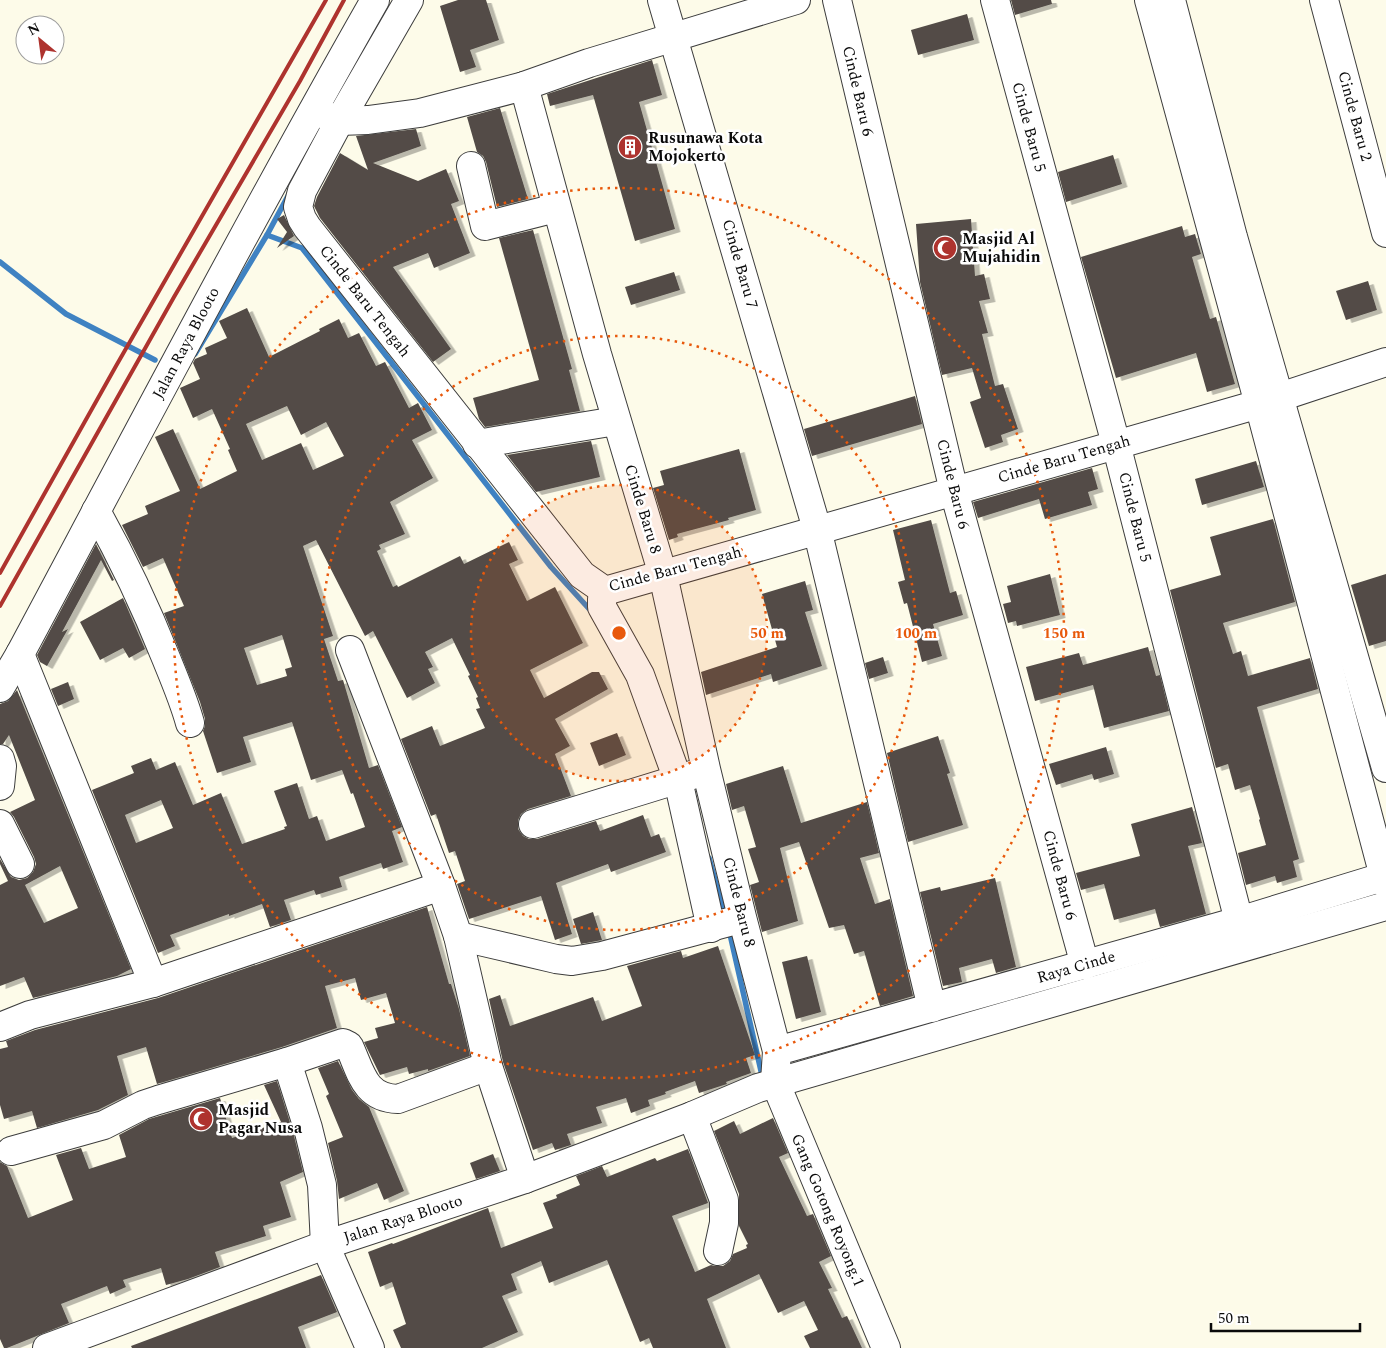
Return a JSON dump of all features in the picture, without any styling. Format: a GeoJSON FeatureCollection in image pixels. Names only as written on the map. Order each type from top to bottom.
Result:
{"type":"FeatureCollection","features":[{"type":"Feature","properties":{"kind":"street","name":"Jalan Raya Blooto"},"geometry":{"type":"LineString","coordinates":[[0,688],[20,654],[174,363],[329,117],[375,0]]}},
{"type":"Feature","properties":{"kind":"street","name":"Cinde Baru Tengah"},"geometry":{"type":"LineString","coordinates":[[408,0],[329,117],[299,199],[298,207],[302,219],[477,444],[582,575],[605,591],[1270,400],[1386,362]]}},
{"type":"Feature","properties":{"kind":"street","name":"Cinde Baru 7"},"geometry":{"type":"LineString","coordinates":[[662,0],[818,529],[932,1008]]}},
{"type":"Feature","properties":{"kind":"street"},"geometry":{"type":"LineString","coordinates":[[329,117],[368,120],[420,113],[524,86],[674,36],[796,0]]}},
{"type":"Feature","properties":{"kind":"street","name":"Cinde Baru 6"},"geometry":{"type":"LineString","coordinates":[[836,0],[954,491],[1084,965]]}},
{"type":"Feature","properties":{"kind":"street","name":"Cinde Baru 5"},"geometry":{"type":"LineString","coordinates":[[995,0],[1116,444],[1239,920]]}},
{"type":"Feature","properties":{"kind":"street"},"geometry":{"type":"LineString","coordinates":[[1149,0],[1270,400],[1386,768]]}},
{"type":"Feature","properties":{"kind":"street"},"geometry":{"type":"LineString","coordinates":[[1171,0],[1233,237],[1385,885]]}},
{"type":"Feature","properties":{"kind":"street","name":"Cinde Baru 2"},"geometry":{"type":"LineString","coordinates":[[1324,0],[1386,233]]}},
{"type":"Feature","properties":{"kind":"street","name":"Cinde Baru 8"},"geometry":{"type":"LineString","coordinates":[[524,86],[616,421],[664,575],[691,775],[726,923],[772,1073]]}},
{"type":"Feature","properties":{"kind":"street"},"geometry":{"type":"LineString","coordinates":[[471,166],[485,226],[556,208]]}},
{"type":"Feature","properties":{"kind":"street"},"geometry":{"type":"LineString","coordinates":[[477,444],[616,421]]}},
{"type":"Feature","properties":{"kind":"street"},"geometry":{"type":"LineString","coordinates":[[96,511],[152,622],[184,700],[190,723]]}},
{"type":"Feature","properties":{"kind":"street"},"geometry":{"type":"LineString","coordinates":[[533,824],[691,775],[651,702],[640,675],[602,607],[605,591]]}},
{"type":"Feature","properties":{"kind":"street"},"geometry":{"type":"LineString","coordinates":[[350,650],[441,886],[458,936],[488,1066],[525,1179]]}},
{"type":"Feature","properties":{"kind":"street"},"geometry":{"type":"LineString","coordinates":[[20,654],[154,983]]}},
{"type":"Feature","properties":{"kind":"street"},"geometry":{"type":"LineString","coordinates":[[0,759],[2,766],[0,786]]}},
{"type":"Feature","properties":{"kind":"street"},"geometry":{"type":"LineString","coordinates":[[0,824],[20,864]]}},
{"type":"Feature","properties":{"kind":"street","name":"Raya Cinde"},"geometry":{"type":"LineString","coordinates":[[772,1073],[932,1008],[1239,920],[1385,885]]}},
{"type":"Feature","properties":{"kind":"street","name":"Raya Cinde"},"geometry":{"type":"LineString","coordinates":[[772,1073],[1385,885]]}},
{"type":"Feature","properties":{"kind":"street"},"geometry":{"type":"LineString","coordinates":[[0,1027],[46,1011],[154,983],[441,886]]}},
{"type":"Feature","properties":{"kind":"street"},"geometry":{"type":"LineString","coordinates":[[458,936],[572,961],[602,956],[726,923]]}},
{"type":"Feature","properties":{"kind":"street"},"geometry":{"type":"LineString","coordinates":[[11,1151],[104,1125],[143,1105],[345,1043],[349,1046],[368,1088],[377,1095],[387,1098],[398,1099],[488,1066]]}},
{"type":"Feature","properties":{"kind":"street"},"geometry":{"type":"LineString","coordinates":[[287,1062],[308,1128],[322,1185],[332,1242],[370,1348]]}},
{"type":"Feature","properties":{"kind":"street","name":"Jalan Raya Blooto"},"geometry":{"type":"LineString","coordinates":[[47,1348],[85,1342],[332,1242],[525,1179],[692,1116],[772,1073]]}},
{"type":"Feature","properties":{"kind":"street","name":"Gang Gotong Royong.1"},"geometry":{"type":"LineString","coordinates":[[772,1073],[886,1348]]}},
{"type":"Feature","properties":{"kind":"street"},"geometry":{"type":"LineString","coordinates":[[692,1116],[724,1200],[724,1223],[718,1251]]}},
{"type":"Feature","properties":{"kind":"street"},"geometry":{"type":"LineString","coordinates":[[332,1242],[389,1348]]}},
{"type":"Feature","properties":{"kind":"building"},"geometry":{"type":"Polygon","coordinates":[[[458,0],[486,0],[499,40],[470,50],[476,67],[460,72],[440,6],[458,0]]]}},
{"type":"Feature","properties":{"kind":"building"},"geometry":{"type":"Polygon","coordinates":[[[1011,0],[1051,0],[1052,4],[1015,15],[1011,0]]]}},
{"type":"Feature","properties":{"kind":"building"},"geometry":{"type":"Polygon","coordinates":[[[967,14],[974,40],[918,55],[911,30],[967,14]]]}},
{"type":"Feature","properties":{"kind":"building","name":"Rusunawa Kota Mojokerto"},"geometry":{"type":"Polygon","coordinates":[[[652,60],[662,95],[639,102],[675,229],[635,241],[593,95],[550,106],[547,94],[652,60]]]}},
{"type":"Feature","properties":{"kind":"building"},"geometry":{"type":"Polygon","coordinates":[[[500,108],[528,199],[497,207],[486,162],[483,156],[477,152],[467,117],[500,108]]]}},
{"type":"Feature","properties":{"kind":"building"},"geometry":{"type":"Polygon","coordinates":[[[416,129],[421,146],[373,163],[418,181],[446,169],[459,201],[451,204],[470,253],[434,268],[428,253],[393,267],[451,349],[433,362],[320,218],[314,206],[340,153],[368,170],[356,136],[416,129]]]}},
{"type":"Feature","properties":{"kind":"building"},"geometry":{"type":"Polygon","coordinates":[[[1113,155],[1122,184],[1066,202],[1058,172],[1113,155]]]}},
{"type":"Feature","properties":{"kind":"building"},"geometry":{"type":"Polygon","coordinates":[[[284,215],[294,236],[277,248],[287,232],[277,219],[284,215]]]}},
{"type":"Feature","properties":{"kind":"building"},"geometry":{"type":"Polygon","coordinates":[[[971,219],[975,276],[984,274],[990,299],[979,301],[988,333],[982,334],[995,386],[1003,384],[1018,429],[1001,435],[1003,442],[985,448],[970,402],[981,398],[972,368],[942,375],[920,282],[916,224],[971,219]]]}},
{"type":"Feature","properties":{"kind":"building"},"geometry":{"type":"Polygon","coordinates":[[[1182,226],[1185,237],[1195,234],[1201,254],[1192,257],[1210,319],[1216,317],[1235,384],[1207,392],[1196,353],[1116,378],[1081,257],[1182,226]]]}},
{"type":"Feature","properties":{"kind":"building"},"geometry":{"type":"Polygon","coordinates":[[[533,230],[572,369],[569,370],[580,411],[485,427],[479,419],[473,398],[539,380],[499,238],[533,230]]]}},
{"type":"Feature","properties":{"kind":"building"},"geometry":{"type":"Polygon","coordinates":[[[674,272],[680,290],[631,305],[625,287],[674,272]]]}},
{"type":"Feature","properties":{"kind":"building"},"geometry":{"type":"Polygon","coordinates":[[[1368,281],[1377,310],[1346,320],[1336,291],[1368,281]]]}},
{"type":"Feature","properties":{"kind":"building"},"geometry":{"type":"Polygon","coordinates":[[[247,308],[269,357],[339,319],[348,338],[359,333],[376,366],[385,362],[409,408],[418,403],[432,430],[412,440],[433,478],[390,502],[405,534],[379,545],[381,549],[377,551],[393,587],[397,585],[398,587],[460,556],[464,564],[509,542],[518,560],[509,564],[527,601],[555,587],[583,643],[530,670],[544,698],[592,672],[599,672],[608,689],[555,719],[570,746],[555,754],[571,796],[528,809],[521,814],[518,820],[518,829],[523,836],[529,839],[537,839],[596,821],[600,831],[643,815],[651,837],[659,834],[666,852],[611,872],[608,864],[556,883],[572,934],[555,940],[541,896],[469,919],[457,884],[465,881],[455,851],[449,853],[436,814],[431,816],[401,739],[432,726],[440,746],[485,728],[476,709],[480,708],[476,698],[478,697],[468,676],[470,675],[452,638],[425,652],[433,667],[428,669],[435,683],[407,698],[373,631],[365,636],[316,540],[303,546],[333,636],[324,639],[338,681],[343,680],[369,768],[378,765],[402,827],[392,831],[403,862],[383,869],[381,863],[339,877],[342,887],[316,895],[314,890],[284,900],[291,920],[270,927],[262,904],[170,935],[175,946],[158,953],[92,790],[134,773],[131,766],[151,758],[156,770],[175,762],[193,805],[221,793],[242,844],[285,829],[284,827],[287,826],[274,791],[297,783],[309,819],[317,816],[326,841],[365,827],[353,793],[351,794],[342,770],[311,780],[292,722],[243,737],[251,762],[217,773],[203,731],[205,719],[200,702],[164,613],[184,606],[163,558],[143,567],[122,525],[148,514],[145,506],[180,491],[155,437],[173,429],[200,489],[237,471],[228,450],[230,449],[212,409],[193,418],[180,388],[200,379],[193,363],[195,359],[207,354],[205,348],[227,338],[219,321],[247,308]],[[287,406],[246,424],[262,460],[301,443],[313,470],[344,456],[326,422],[301,435],[287,406]],[[282,635],[244,648],[257,685],[287,676],[285,669],[292,667],[282,635]],[[161,800],[125,815],[136,843],[173,828],[161,800]]]}},
{"type":"Feature","properties":{"kind":"building"},"geometry":{"type":"Polygon","coordinates":[[[915,396],[922,424],[812,456],[804,429],[915,396]]]}},
{"type":"Feature","properties":{"kind":"building"},"geometry":{"type":"Polygon","coordinates":[[[591,441],[600,477],[536,492],[507,455],[591,441]]]}},
{"type":"Feature","properties":{"kind":"building"},"geometry":{"type":"Polygon","coordinates":[[[739,449],[756,510],[728,518],[729,520],[677,534],[678,537],[669,540],[653,488],[664,485],[660,471],[739,449]]]}},
{"type":"Feature","properties":{"kind":"building"},"geometry":{"type":"Polygon","coordinates":[[[1256,461],[1264,487],[1202,505],[1195,479],[1256,461]]]}},
{"type":"Feature","properties":{"kind":"building"},"geometry":{"type":"Polygon","coordinates":[[[1092,468],[1098,489],[1088,492],[1092,505],[1045,519],[1039,499],[978,518],[973,502],[1092,468]]]}},
{"type":"Feature","properties":{"kind":"building"},"geometry":{"type":"Polygon","coordinates":[[[1273,519],[1295,602],[1223,623],[1233,654],[1241,651],[1248,676],[1310,658],[1318,689],[1257,707],[1299,859],[1293,861],[1297,877],[1277,883],[1275,876],[1246,885],[1238,853],[1266,845],[1260,819],[1250,785],[1235,790],[1228,764],[1216,768],[1170,590],[1221,575],[1210,537],[1273,519]]]}},
{"type":"Feature","properties":{"kind":"building"},"geometry":{"type":"Polygon","coordinates":[[[931,520],[950,593],[956,591],[963,615],[933,624],[942,656],[922,662],[907,603],[904,604],[898,582],[905,580],[893,530],[931,520]]]}},
{"type":"Feature","properties":{"kind":"building"},"geometry":{"type":"Polygon","coordinates":[[[96,544],[114,580],[112,581],[101,560],[62,632],[68,629],[47,666],[40,662],[37,655],[96,544]]]}},
{"type":"Feature","properties":{"kind":"building"},"geometry":{"type":"Polygon","coordinates":[[[1050,574],[1060,615],[1017,626],[1016,621],[1008,623],[1003,604],[1011,602],[1007,586],[1050,574]]]}},
{"type":"Feature","properties":{"kind":"building"},"geometry":{"type":"Polygon","coordinates":[[[1386,574],[1386,641],[1369,646],[1351,585],[1386,574]]]}},
{"type":"Feature","properties":{"kind":"building"},"geometry":{"type":"Polygon","coordinates":[[[805,581],[813,610],[805,612],[822,666],[773,682],[771,674],[706,695],[701,672],[777,647],[762,594],[805,581]]]}},
{"type":"Feature","properties":{"kind":"building"},"geometry":{"type":"Polygon","coordinates":[[[123,598],[145,649],[129,658],[123,648],[100,660],[80,622],[123,598]]]}},
{"type":"Feature","properties":{"kind":"building"},"geometry":{"type":"Polygon","coordinates":[[[1148,647],[1156,676],[1160,675],[1169,711],[1104,728],[1093,685],[1035,701],[1026,667],[1079,653],[1083,665],[1148,647]]]}},
{"type":"Feature","properties":{"kind":"building"},"geometry":{"type":"Polygon","coordinates":[[[883,657],[888,673],[869,679],[865,663],[883,657]]]}},
{"type":"Feature","properties":{"kind":"building"},"geometry":{"type":"Polygon","coordinates":[[[68,682],[74,699],[58,706],[51,689],[68,682]]]}},
{"type":"Feature","properties":{"kind":"building"},"geometry":{"type":"Polygon","coordinates":[[[17,690],[131,969],[117,976],[33,998],[24,977],[0,986],[0,885],[8,881],[0,864],[0,859],[11,877],[19,880],[27,878],[33,872],[36,864],[10,812],[35,800],[9,735],[3,744],[0,744],[0,704],[8,701],[17,690]],[[60,866],[25,885],[44,923],[78,908],[60,866]]]}},
{"type":"Feature","properties":{"kind":"building"},"geometry":{"type":"Polygon","coordinates":[[[617,733],[626,755],[599,766],[590,743],[617,733]]]}},
{"type":"Feature","properties":{"kind":"building"},"geometry":{"type":"Polygon","coordinates":[[[938,736],[950,773],[947,774],[963,825],[908,842],[887,753],[938,736]]]}},
{"type":"Feature","properties":{"kind":"building"},"geometry":{"type":"Polygon","coordinates":[[[1106,747],[1114,774],[1094,780],[1092,774],[1056,785],[1049,764],[1106,747]]]}},
{"type":"Feature","properties":{"kind":"building"},"geometry":{"type":"Polygon","coordinates":[[[783,766],[801,823],[867,802],[879,853],[860,858],[875,904],[890,899],[913,996],[880,1006],[864,951],[854,954],[844,925],[829,928],[799,842],[780,848],[798,921],[762,932],[750,885],[759,882],[748,849],[756,847],[744,806],[732,810],[726,784],[783,766]]]}},
{"type":"Feature","properties":{"kind":"building"},"geometry":{"type":"Polygon","coordinates":[[[1192,807],[1202,843],[1188,846],[1206,914],[1160,927],[1155,909],[1114,920],[1104,884],[1081,890],[1076,873],[1140,856],[1131,824],[1192,807]]]}},
{"type":"Feature","properties":{"kind":"building"},"geometry":{"type":"Polygon","coordinates":[[[995,878],[1016,967],[996,973],[992,959],[959,968],[962,982],[943,986],[920,892],[940,887],[941,891],[995,878]]]}},
{"type":"Feature","properties":{"kind":"building"},"geometry":{"type":"Polygon","coordinates":[[[427,907],[449,984],[451,984],[459,1009],[470,1056],[428,1071],[428,1069],[409,1074],[407,1067],[380,1075],[364,1042],[378,1038],[375,1028],[395,1023],[386,993],[361,1000],[355,978],[325,986],[337,1028],[282,1047],[157,1084],[146,1047],[117,1056],[128,1095],[98,1110],[37,1128],[32,1111],[4,1119],[0,1105],[0,1049],[8,1047],[6,1041],[35,1030],[158,998],[427,907]]]}},
{"type":"Feature","properties":{"kind":"building"},"geometry":{"type":"Polygon","coordinates":[[[593,912],[602,940],[581,944],[573,919],[593,912]]]}},
{"type":"Feature","properties":{"kind":"building"},"geometry":{"type":"Polygon","coordinates":[[[718,946],[755,1055],[746,1058],[751,1073],[726,1082],[727,1084],[699,1093],[695,1081],[648,1100],[650,1106],[631,1113],[626,1098],[596,1107],[602,1123],[567,1134],[571,1145],[555,1150],[552,1143],[533,1150],[503,1062],[489,999],[500,995],[510,1026],[593,997],[602,1021],[642,1006],[627,966],[681,951],[683,958],[718,946]]]}},
{"type":"Feature","properties":{"kind":"building"},"geometry":{"type":"Polygon","coordinates":[[[807,956],[821,1012],[796,1019],[782,962],[807,956]]]}},
{"type":"Feature","properties":{"kind":"building"},"geometry":{"type":"Polygon","coordinates":[[[338,1061],[352,1090],[369,1107],[404,1191],[384,1200],[377,1183],[339,1199],[337,1181],[328,1143],[343,1137],[326,1096],[329,1094],[318,1068],[338,1061]]]}},
{"type":"Feature","properties":{"kind":"building"},"geometry":{"type":"Polygon","coordinates":[[[277,1081],[303,1172],[280,1182],[291,1217],[263,1226],[266,1236],[215,1252],[220,1267],[166,1285],[161,1268],[123,1280],[126,1287],[110,1294],[107,1286],[61,1304],[69,1323],[4,1348],[0,1339],[0,1162],[7,1166],[28,1218],[73,1200],[56,1155],[81,1148],[89,1169],[126,1157],[119,1135],[149,1119],[220,1098],[232,1138],[281,1122],[264,1085],[277,1081]]]}},
{"type":"Feature","properties":{"kind":"building"},"geometry":{"type":"Polygon","coordinates":[[[773,1118],[788,1153],[779,1157],[807,1216],[813,1214],[831,1256],[819,1262],[832,1288],[828,1289],[842,1318],[847,1316],[862,1348],[810,1348],[804,1336],[818,1330],[804,1301],[778,1313],[759,1274],[707,1299],[726,1348],[653,1348],[649,1338],[640,1342],[607,1260],[549,1283],[541,1261],[511,1274],[517,1290],[502,1296],[518,1332],[482,1348],[401,1348],[393,1330],[406,1324],[392,1282],[380,1287],[368,1252],[488,1208],[501,1248],[553,1228],[543,1203],[557,1198],[556,1195],[580,1185],[576,1176],[602,1166],[607,1177],[655,1158],[657,1161],[688,1149],[708,1203],[672,1216],[695,1272],[711,1265],[723,1266],[730,1261],[733,1254],[747,1248],[746,1245],[748,1244],[739,1226],[739,1194],[714,1131],[734,1121],[740,1134],[773,1118]]]}},
{"type":"Feature","properties":{"kind":"building"},"geometry":{"type":"Polygon","coordinates":[[[493,1154],[500,1171],[476,1179],[470,1163],[493,1154]]]}},
{"type":"Feature","properties":{"kind":"building"},"geometry":{"type":"Polygon","coordinates":[[[321,1275],[337,1312],[298,1327],[306,1348],[132,1348],[131,1346],[321,1275]]]}},
{"type":"Feature","properties":{"kind":"waterway"},"geometry":{"type":"LineString","coordinates":[[195,354],[267,235],[289,194]]}},
{"type":"Feature","properties":{"kind":"waterway"},"geometry":{"type":"LineString","coordinates":[[267,235],[302,248],[551,567],[592,612]]}},
{"type":"Feature","properties":{"kind":"waterway"},"geometry":{"type":"LineString","coordinates":[[0,262],[66,314],[155,360]]}},
{"type":"Feature","properties":{"kind":"waterway"},"geometry":{"type":"LineString","coordinates":[[709,858],[725,917]]}},
{"type":"Feature","properties":{"kind":"waterway"},"geometry":{"type":"LineString","coordinates":[[729,930],[763,1080]]}},
{"type":"Feature","properties":{"kind":"railway"},"geometry":{"type":"LineString","coordinates":[[0,573],[116,366],[326,0]]}},
{"type":"Feature","properties":{"kind":"railway"},"geometry":{"type":"LineString","coordinates":[[0,606],[174,297],[300,81],[344,0]]}},
{"type":"Feature","properties":{"kind":"place","name":"Rusunawa Kota Mojokerto"},"geometry":{"type":"Point","coordinates":[630,147]}},
{"type":"Feature","properties":{"kind":"place","name":"Masjid Al Mujahidin"},"geometry":{"type":"Point","coordinates":[945,248]}},
{"type":"Feature","properties":{"kind":"place","name":"Masjid Pagar Nusa"},"geometry":{"type":"Point","coordinates":[201,1119]}}]}
